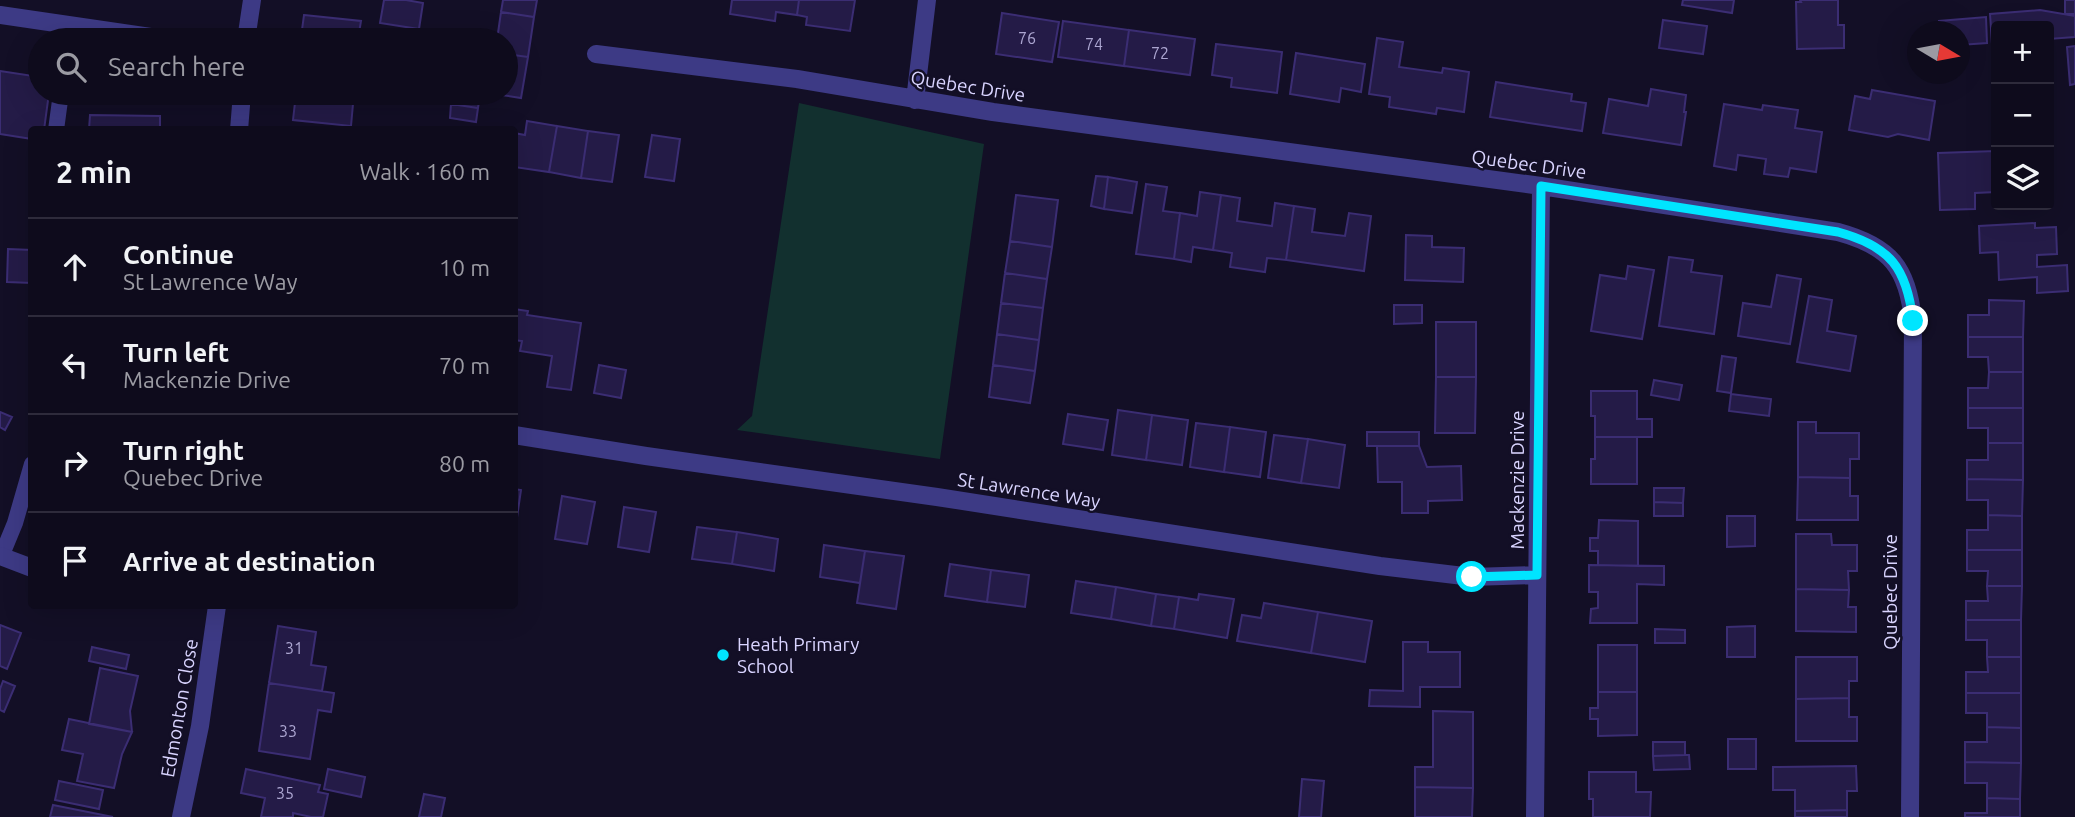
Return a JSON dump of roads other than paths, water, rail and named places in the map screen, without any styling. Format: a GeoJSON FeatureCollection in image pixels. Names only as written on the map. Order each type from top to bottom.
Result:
{"type":"FeatureCollection","features":[{"type":"Feature","properties":{"kind":"street"},"geometry":{"type":"LineString","coordinates":[[248,28],[252,0]]}},
{"type":"Feature","properties":{"kind":"street"},"geometry":{"type":"LineString","coordinates":[[915,100],[928,0]]}},
{"type":"Feature","properties":{"kind":"street"},"geometry":{"type":"LineString","coordinates":[[0,15],[51,28]]}},
{"type":"Feature","properties":{"kind":"street","name":"Quebec Drive"},"geometry":{"type":"LineString","coordinates":[[596,54],[797,79],[1006,114],[1541,186],[1838,232],[1860,238],[1877,247],[1893,261],[1905,279],[1913,321],[1910,817]]}},
{"type":"Feature","properties":{"kind":"street"},"geometry":{"type":"LineString","coordinates":[[239,126],[241,105]]}},
{"type":"Feature","properties":{"kind":"street","name":"Mackenzie Drive"},"geometry":{"type":"LineString","coordinates":[[1535,817],[1541,186]]}},
{"type":"Feature","properties":{"kind":"street","name":"St Lawrence Way"},"geometry":{"type":"LineString","coordinates":[[518,436],[1380,566],[1472,577],[1537,575]]}},
{"type":"Feature","properties":{"kind":"street"},"geometry":{"type":"LineString","coordinates":[[1,556],[28,566]]}},
{"type":"Feature","properties":{"kind":"street","name":"Edmonton Close"},"geometry":{"type":"LineString","coordinates":[[181,817],[200,726],[216,609]]}},
{"type":"Feature","properties":{"kind":"lane"},"geometry":{"type":"LineString","coordinates":[[57,126],[59,105]]}},
{"type":"Feature","properties":{"kind":"lane"},"geometry":{"type":"LineString","coordinates":[[1,556],[15,523],[28,478]]}},
{"type":"Feature","properties":{"kind":"place","name":"Heath Primary School"},"geometry":{"type":"Point","coordinates":[723,655]}}]}
